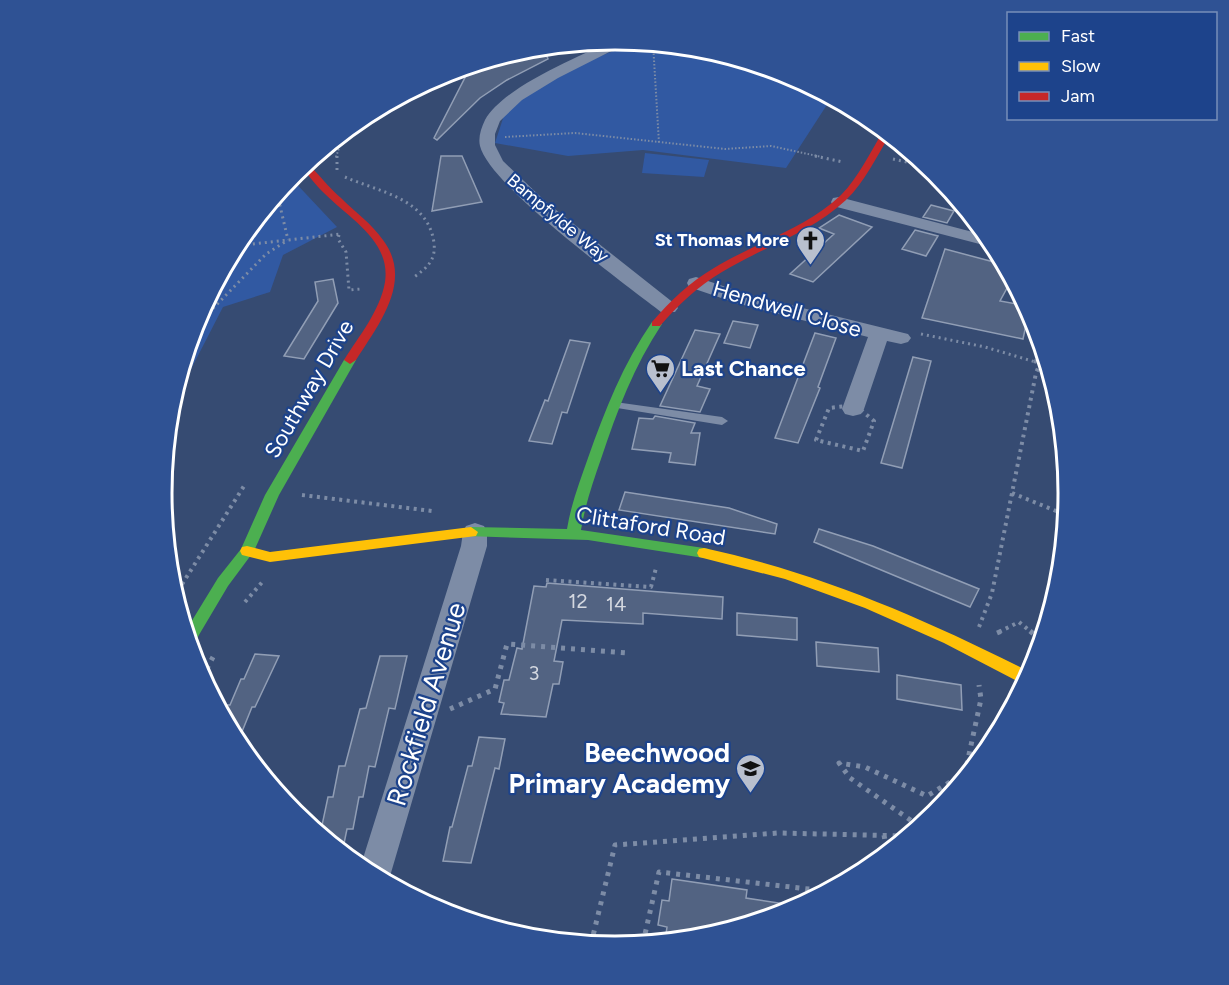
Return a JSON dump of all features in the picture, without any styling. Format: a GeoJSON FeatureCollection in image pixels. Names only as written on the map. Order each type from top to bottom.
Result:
{"type":"FeatureCollection","features":[{"type":"Feature","properties":{"kind":"street"},"geometry":{"type":"LineString","coordinates":[[487,138],[493,119],[509,101],[605,50]]}},
{"type":"Feature","properties":{"kind":"street","name":"Bampfylde Way"},"geometry":{"type":"LineString","coordinates":[[487,138],[488,150],[497,167],[538,204],[668,308]]}},
{"type":"Feature","properties":{"kind":"street"},"geometry":{"type":"LineString","coordinates":[[573,534],[576,512],[629,366],[668,308],[696,283],[735,260],[797,230],[839,202],[882,140]]}},
{"type":"Feature","properties":{"kind":"street","name":"Southway Drive"},"geometry":{"type":"LineString","coordinates":[[194,631],[223,582],[247,552],[272,495],[386,296],[391,278],[386,253],[371,231],[325,189],[311,170]]}},
{"type":"Feature","properties":{"kind":"street"},"geometry":{"type":"LineString","coordinates":[[839,202],[978,239]]}},
{"type":"Feature","properties":{"kind":"street"},"geometry":{"type":"LineString","coordinates":[[942,230],[963,231],[968,226]]}},
{"type":"Feature","properties":{"kind":"street","name":"Hendwell Close"},"geometry":{"type":"LineString","coordinates":[[696,283],[743,299],[890,336],[853,410]]}},
{"type":"Feature","properties":{"kind":"street","name":"Clittaford Road"},"geometry":{"type":"LineString","coordinates":[[247,552],[270,557],[475,532],[520,531],[573,534],[686,549],[766,568],[853,596],[1019,674]]}},
{"type":"Feature","properties":{"kind":"street","name":"Rockfield Avenue"},"geometry":{"type":"LineString","coordinates":[[377,866],[474,546],[475,532]]}},
{"type":"Feature","properties":{"kind":"lane"},"geometry":{"type":"LineString","coordinates":[[615,405],[722,421]]}},
{"type":"Feature","properties":{"kind":"path"},"geometry":{"type":"LineString","coordinates":[[653,51],[658,143]]}},
{"type":"Feature","properties":{"kind":"path"},"geometry":{"type":"LineString","coordinates":[[487,138],[575,134],[725,149],[771,146],[914,166]]}},
{"type":"Feature","properties":{"kind":"path"},"geometry":{"type":"LineString","coordinates":[[338,147],[335,158],[338,174],[406,201],[421,216],[434,238],[435,251],[429,267],[411,279],[411,267]]}},
{"type":"Feature","properties":{"kind":"path"},"geometry":{"type":"LineString","coordinates":[[279,202],[288,240]]}},
{"type":"Feature","properties":{"kind":"path"},"geometry":{"type":"LineString","coordinates":[[247,245],[371,231]]}},
{"type":"Feature","properties":{"kind":"path"},"geometry":{"type":"LineString","coordinates":[[340,234],[338,239],[346,252],[349,290],[366,289],[362,297]]}},
{"type":"Feature","properties":{"kind":"path"},"geometry":{"type":"LineString","coordinates":[[211,311],[266,254],[288,240]]}},
{"type":"Feature","properties":{"kind":"path"},"geometry":{"type":"LineString","coordinates":[[890,336],[904,331],[985,347],[1038,362]]}},
{"type":"Feature","properties":{"kind":"path"},"geometry":{"type":"LineString","coordinates":[[968,759],[981,699],[976,652],[979,626],[992,593],[1039,368]]}},
{"type":"Feature","properties":{"kind":"path"},"geometry":{"type":"LineString","coordinates":[[182,585],[247,482]]}},
{"type":"Feature","properties":{"kind":"path"},"geometry":{"type":"LineString","coordinates":[[1012,493],[1057,511]]}},
{"type":"Feature","properties":{"kind":"path"},"geometry":{"type":"LineString","coordinates":[[295,494],[438,512]]}},
{"type":"Feature","properties":{"kind":"path"},"geometry":{"type":"LineString","coordinates":[[237,610],[284,555]]}},
{"type":"Feature","properties":{"kind":"path"},"geometry":{"type":"LineString","coordinates":[[546,580],[651,587],[657,563],[663,566]]}},
{"type":"Feature","properties":{"kind":"path"},"geometry":{"type":"LineString","coordinates":[[994,634],[1019,622],[1034,634]]}},
{"type":"Feature","properties":{"kind":"path"},"geometry":{"type":"LineString","coordinates":[[421,722],[495,689],[507,644],[628,653]]}},
{"type":"Feature","properties":{"kind":"path"},"geometry":{"type":"LineString","coordinates":[[207,667],[216,651]]}},
{"type":"Feature","properties":{"kind":"path"},"geometry":{"type":"LineString","coordinates":[[912,821],[850,778],[839,763],[865,767],[927,796],[951,782]]}},
{"type":"Feature","properties":{"kind":"path"},"geometry":{"type":"LineString","coordinates":[[593,935],[615,845],[778,833],[895,835]]}},
{"type":"Feature","properties":{"kind":"path"},"geometry":{"type":"LineString","coordinates":[[884,835],[885,843]]}},
{"type":"Feature","properties":{"kind":"path"},"geometry":{"type":"LineString","coordinates":[[645,935],[659,872],[811,889]]}},
{"type":"Feature","properties":{"kind":"shaded area"},"geometry":{"type":"Polygon","coordinates":[[[618,50],[643,50],[701,58],[757,73],[784,83],[827,104],[786,168],[643,150],[568,156],[495,143],[507,106],[591,60],[618,50]]]}},
{"type":"Feature","properties":{"kind":"shaded area"},"geometry":{"type":"Polygon","coordinates":[[[645,153],[709,160],[704,177],[642,173],[645,153]]]}},
{"type":"Feature","properties":{"kind":"shaded area"},"geometry":{"type":"Polygon","coordinates":[[[296,184],[337,227],[283,255],[270,292],[223,307],[188,376],[205,323],[231,271],[263,223],[296,184]]]}},
{"type":"Feature","properties":{"kind":"building"},"geometry":{"type":"Polygon","coordinates":[[[546,55],[548,59],[507,80],[480,98],[437,140],[434,138],[466,75],[546,55]]]}},
{"type":"Feature","properties":{"kind":"building"},"geometry":{"type":"Polygon","coordinates":[[[441,156],[462,156],[482,202],[432,211],[441,156]]]}},
{"type":"Feature","properties":{"kind":"building"},"geometry":{"type":"Polygon","coordinates":[[[931,205],[954,211],[947,223],[923,217],[931,205]]]}},
{"type":"Feature","properties":{"kind":"building"},"geometry":{"type":"Polygon","coordinates":[[[839,215],[872,227],[813,282],[790,274],[834,234],[819,228],[839,215]]]}},
{"type":"Feature","properties":{"kind":"building"},"geometry":{"type":"Polygon","coordinates":[[[915,230],[938,236],[926,256],[902,249],[915,230]]]}},
{"type":"Feature","properties":{"kind":"building"},"geometry":{"type":"Polygon","coordinates":[[[945,249],[992,262],[1007,288],[1000,301],[1015,304],[1026,327],[1023,339],[922,318],[945,249]]]}},
{"type":"Feature","properties":{"kind":"building"},"geometry":{"type":"Polygon","coordinates":[[[333,279],[338,303],[304,359],[284,356],[318,301],[315,282],[333,279]]]}},
{"type":"Feature","properties":{"kind":"building"},"geometry":{"type":"Polygon","coordinates":[[[733,321],[758,325],[750,348],[724,343],[733,321]]]}},
{"type":"Feature","properties":{"kind":"building"},"geometry":{"type":"Polygon","coordinates":[[[695,330],[720,334],[697,386],[710,389],[700,412],[660,406],[695,330]]]}},
{"type":"Feature","properties":{"kind":"building"},"geometry":{"type":"Polygon","coordinates":[[[815,333],[836,338],[818,387],[820,388],[798,443],[775,438],[815,333]]]}},
{"type":"Feature","properties":{"kind":"building"},"geometry":{"type":"Polygon","coordinates":[[[570,340],[590,343],[567,413],[562,412],[552,444],[529,441],[545,400],[548,401],[570,340]]]}},
{"type":"Feature","properties":{"kind":"building"},"geometry":{"type":"Polygon","coordinates":[[[913,357],[931,361],[902,468],[881,463],[913,357]]]}},
{"type":"Feature","properties":{"kind":"building"},"geometry":{"type":"Polygon","coordinates":[[[655,416],[695,423],[691,433],[700,433],[695,465],[669,462],[671,453],[632,449],[639,418],[653,419],[655,416]]]}},
{"type":"Feature","properties":{"kind":"building"},"geometry":{"type":"Polygon","coordinates":[[[625,492],[729,508],[777,524],[775,534],[619,510],[625,492]]]}},
{"type":"Feature","properties":{"kind":"building"},"geometry":{"type":"Polygon","coordinates":[[[819,529],[873,546],[979,589],[970,607],[814,542],[819,529]]]}},
{"type":"Feature","properties":{"kind":"building"},"geometry":{"type":"Polygon","coordinates":[[[547,583],[723,597],[722,619],[643,613],[643,624],[562,620],[554,661],[563,662],[559,684],[553,684],[546,717],[501,714],[504,703],[499,702],[504,680],[509,680],[517,648],[522,649],[534,586],[546,587],[547,583]]]}},
{"type":"Feature","properties":{"kind":"building"},"geometry":{"type":"Polygon","coordinates":[[[737,613],[797,618],[797,640],[737,635],[737,613]]]}},
{"type":"Feature","properties":{"kind":"building"},"geometry":{"type":"Polygon","coordinates":[[[816,642],[878,648],[879,672],[817,666],[816,642]]]}},
{"type":"Feature","properties":{"kind":"building"},"geometry":{"type":"Polygon","coordinates":[[[255,654],[279,656],[255,707],[252,707],[242,732],[226,705],[230,705],[241,679],[244,679],[255,654]]]}},
{"type":"Feature","properties":{"kind":"building"},"geometry":{"type":"Polygon","coordinates":[[[380,656],[407,656],[395,709],[389,708],[375,767],[369,766],[363,797],[359,797],[353,829],[347,829],[344,843],[322,826],[328,797],[333,797],[339,766],[345,766],[360,709],[366,708],[380,656]]]}},
{"type":"Feature","properties":{"kind":"building"},"geometry":{"type":"Polygon","coordinates":[[[897,675],[961,685],[962,710],[897,699],[897,675]]]}},
{"type":"Feature","properties":{"kind":"building"},"geometry":{"type":"Polygon","coordinates":[[[479,737],[505,739],[499,769],[495,768],[471,863],[443,861],[450,827],[452,827],[468,766],[472,766],[479,737]]]}},
{"type":"Feature","properties":{"kind":"building"},"geometry":{"type":"Polygon","coordinates":[[[672,879],[747,890],[746,898],[780,903],[729,920],[666,933],[667,927],[658,925],[662,900],[669,901],[672,879]]]}},
{"type":"Feature","properties":{"kind":"traffic: fast"},"geometry":{"type":"LineString","coordinates":[[573,534],[577,513],[614,403],[637,354],[656,324]]}},
{"type":"Feature","properties":{"kind":"traffic: fast"},"geometry":{"type":"LineString","coordinates":[[194,631],[223,582],[247,551],[272,495],[350,360]]}},
{"type":"Feature","properties":{"kind":"traffic: fast"},"geometry":{"type":"LineString","coordinates":[[471,532],[530,531],[588,535],[704,553]]}},
{"type":"Feature","properties":{"kind":"traffic: slow"},"geometry":{"type":"LineString","coordinates":[[247,551],[270,557],[471,532]]}},
{"type":"Feature","properties":{"kind":"traffic: slow"},"geometry":{"type":"LineString","coordinates":[[704,553],[788,574],[830,588],[910,621],[1019,674]]}},
{"type":"Feature","properties":{"kind":"traffic: jam"},"geometry":{"type":"LineString","coordinates":[[656,324],[675,302],[696,284],[719,269],[790,233],[837,203],[859,179],[882,140]]}},
{"type":"Feature","properties":{"kind":"traffic: jam"},"geometry":{"type":"LineString","coordinates":[[309,171],[328,192],[371,231],[387,254],[391,268],[384,303],[350,360]]}},
{"type":"Feature","properties":{"kind":"place","name":"St Thomas More"},"geometry":{"type":"Point","coordinates":[810,266]}},
{"type":"Feature","properties":{"kind":"place","name":"Last Chance"},"geometry":{"type":"Point","coordinates":[660,394]}},
{"type":"Feature","properties":{"kind":"place","name":"Beechwood Primary Academy"},"geometry":{"type":"Point","coordinates":[751,794]}}]}
